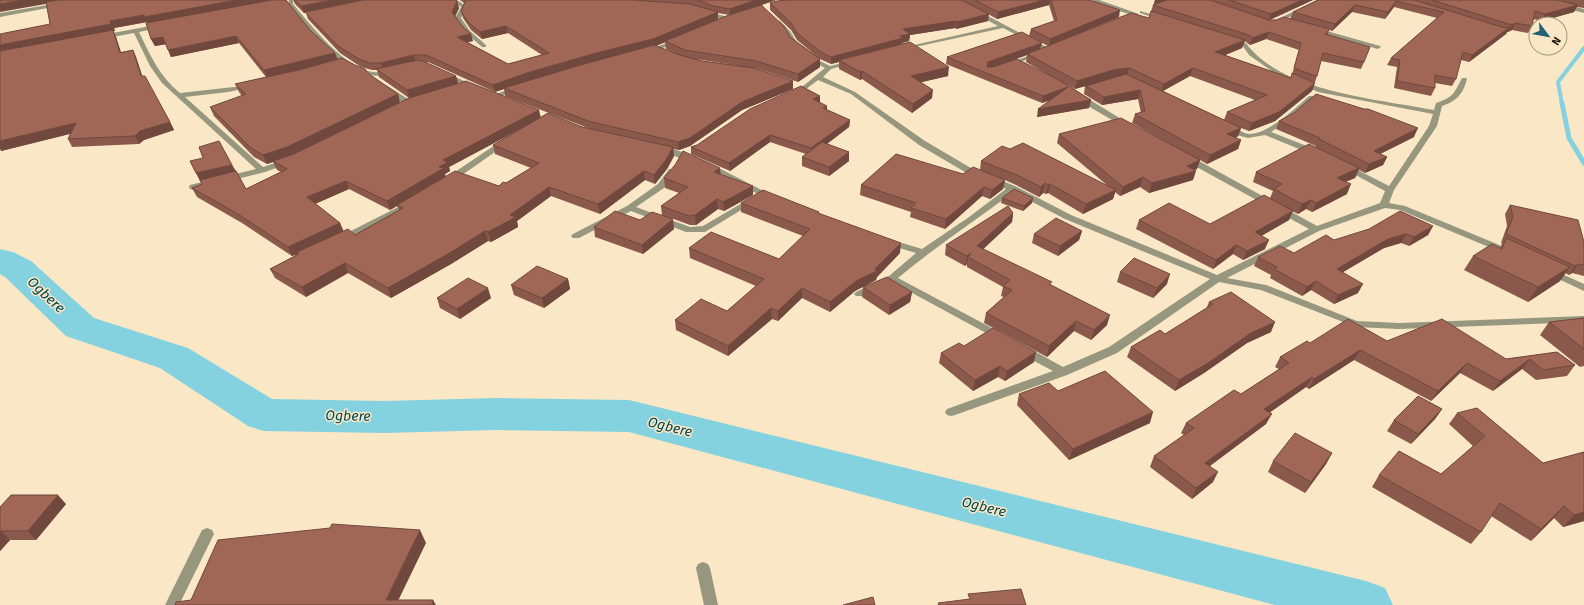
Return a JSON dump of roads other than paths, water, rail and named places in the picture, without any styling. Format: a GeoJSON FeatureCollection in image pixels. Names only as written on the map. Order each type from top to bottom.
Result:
{"type":"FeatureCollection","features":[{"type":"Feature","properties":{"kind":"street"},"geometry":{"type":"LineString","coordinates":[[0,15],[87,0]]}},
{"type":"Feature","properties":{"kind":"street"},"geometry":{"type":"LineString","coordinates":[[453,0],[464,7],[458,18],[468,32],[484,46]]}},
{"type":"Feature","properties":{"kind":"street"},"geometry":{"type":"LineString","coordinates":[[954,0],[1004,26],[1052,48],[1003,67]]}},
{"type":"Feature","properties":{"kind":"street"},"geometry":{"type":"LineString","coordinates":[[1094,0],[1107,6],[1171,21]]}},
{"type":"Feature","properties":{"kind":"street"},"geometry":{"type":"LineString","coordinates":[[1263,22],[1269,24],[1282,20],[1322,0]]}},
{"type":"Feature","properties":{"kind":"street"},"geometry":{"type":"LineString","coordinates":[[1537,0],[1584,11]]}},
{"type":"Feature","properties":{"kind":"street"},"geometry":{"type":"LineString","coordinates":[[289,1],[290,4],[305,17],[342,63],[376,79],[408,104]]}},
{"type":"Feature","properties":{"kind":"street"},"geometry":{"type":"LineString","coordinates":[[1124,18],[1155,7]]}},
{"type":"Feature","properties":{"kind":"street"},"geometry":{"type":"LineString","coordinates":[[697,10],[733,18],[721,23]]}},
{"type":"Feature","properties":{"kind":"street"},"geometry":{"type":"LineString","coordinates":[[773,18],[788,32],[793,42],[818,62],[829,68]]}},
{"type":"Feature","properties":{"kind":"street"},"geometry":{"type":"LineString","coordinates":[[1282,20],[1289,22]]}},
{"type":"Feature","properties":{"kind":"street"},"geometry":{"type":"LineString","coordinates":[[98,38],[166,25]]}},
{"type":"Feature","properties":{"kind":"street"},"geometry":{"type":"LineString","coordinates":[[896,51],[1004,26]]}},
{"type":"Feature","properties":{"kind":"street"},"geometry":{"type":"LineString","coordinates":[[1312,29],[1378,47]]}},
{"type":"Feature","properties":{"kind":"street"},"geometry":{"type":"LineString","coordinates":[[136,31],[155,71],[172,90],[179,94],[262,170]]}},
{"type":"Feature","properties":{"kind":"street"},"geometry":{"type":"LineString","coordinates":[[1222,37],[1244,44],[1251,54],[1274,71],[1320,91],[1436,113]]}},
{"type":"Feature","properties":{"kind":"street"},"geometry":{"type":"LineString","coordinates":[[641,52],[660,50],[683,39]]}},
{"type":"Feature","properties":{"kind":"street"},"geometry":{"type":"LineString","coordinates":[[789,94],[804,88],[829,68],[858,61]]}},
{"type":"Feature","properties":{"kind":"street"},"geometry":{"type":"LineString","coordinates":[[1016,62],[1029,68]]}},
{"type":"Feature","properties":{"kind":"street"},"geometry":{"type":"LineString","coordinates":[[376,79],[398,70]]}},
{"type":"Feature","properties":{"kind":"street"},"geometry":{"type":"LineString","coordinates":[[438,70],[508,102]]}},
{"type":"Feature","properties":{"kind":"street"},"geometry":{"type":"LineString","coordinates":[[818,77],[853,93],[922,143],[968,170],[1012,188],[1068,217],[1216,279],[1263,287],[1356,324],[1399,326],[1584,319]]}},
{"type":"Feature","properties":{"kind":"street"},"geometry":{"type":"LineString","coordinates":[[1384,205],[1390,190],[1433,126],[1439,105],[1454,100],[1462,89],[1464,79]]}},
{"type":"Feature","properties":{"kind":"street"},"geometry":{"type":"LineString","coordinates":[[790,83],[804,88]]}},
{"type":"Feature","properties":{"kind":"street"},"geometry":{"type":"LineString","coordinates":[[179,94],[228,90],[256,85]]}},
{"type":"Feature","properties":{"kind":"street"},"geometry":{"type":"LineString","coordinates":[[455,89],[469,85]]}},
{"type":"Feature","properties":{"kind":"street"},"geometry":{"type":"LineString","coordinates":[[489,94],[521,86]]}},
{"type":"Feature","properties":{"kind":"street"},"geometry":{"type":"LineString","coordinates":[[1218,122],[1248,136],[1264,132],[1286,120],[1320,91]]}},
{"type":"Feature","properties":{"kind":"street"},"geometry":{"type":"LineString","coordinates":[[1081,92],[1074,94],[1133,128]]}},
{"type":"Feature","properties":{"kind":"street"},"geometry":{"type":"LineString","coordinates":[[1264,132],[1322,156]]}},
{"type":"Feature","properties":{"kind":"street"},"geometry":{"type":"LineString","coordinates":[[444,184],[509,140]]}},
{"type":"Feature","properties":{"kind":"street"},"geometry":{"type":"LineString","coordinates":[[650,146],[680,154],[738,179],[778,200]]}},
{"type":"Feature","properties":{"kind":"street"},"geometry":{"type":"LineString","coordinates":[[576,236],[630,208],[661,186],[674,169],[680,154],[694,149]]}},
{"type":"Feature","properties":{"kind":"street"},"geometry":{"type":"LineString","coordinates":[[1180,154],[1316,228]]}},
{"type":"Feature","properties":{"kind":"street"},"geometry":{"type":"LineString","coordinates":[[193,187],[262,170],[294,159]]}},
{"type":"Feature","properties":{"kind":"street"},"geometry":{"type":"LineString","coordinates":[[1336,163],[1390,190]]}},
{"type":"Feature","properties":{"kind":"street"},"geometry":{"type":"LineString","coordinates":[[859,294],[892,278],[923,252],[972,219],[1012,188]]}},
{"type":"Feature","properties":{"kind":"street"},"geometry":{"type":"LineString","coordinates":[[630,208],[689,230],[698,230],[705,229],[764,194]]}},
{"type":"Feature","properties":{"kind":"street"},"geometry":{"type":"LineString","coordinates":[[333,242],[389,216],[416,200]]}},
{"type":"Feature","properties":{"kind":"street"},"geometry":{"type":"LineString","coordinates":[[951,412],[1063,372],[1113,350],[1216,279],[1316,228],[1384,205],[1402,208],[1496,246],[1523,259]]}},
{"type":"Feature","properties":{"kind":"street"},"geometry":{"type":"LineString","coordinates":[[881,239],[923,252]]}},
{"type":"Feature","properties":{"kind":"street"},"geometry":{"type":"LineString","coordinates":[[1543,268],[1584,288]]}},
{"type":"Feature","properties":{"kind":"street"},"geometry":{"type":"LineString","coordinates":[[892,278],[1063,372]]}},
{"type":"Feature","properties":{"kind":"street"},"geometry":{"type":"LineString","coordinates":[[172,605],[207,534]]}},
{"type":"Feature","properties":{"kind":"street"},"geometry":{"type":"LineString","coordinates":[[703,568],[711,605]]}},
{"type":"Feature","properties":{"kind":"waterway"},"geometry":{"type":"LineString","coordinates":[[1562,104],[1558,82],[1584,48]]}},
{"type":"Feature","properties":{"kind":"waterway"},"geometry":{"type":"LineString","coordinates":[[1562,103],[1569,138],[1584,163]]}},
{"type":"Feature","properties":{"kind":"waterway","name":"Ogbere"},"geometry":{"type":"LineString","coordinates":[[0,260],[18,269],[80,327],[174,358],[264,415],[384,417],[497,414],[629,416],[1366,605]]}}]}
